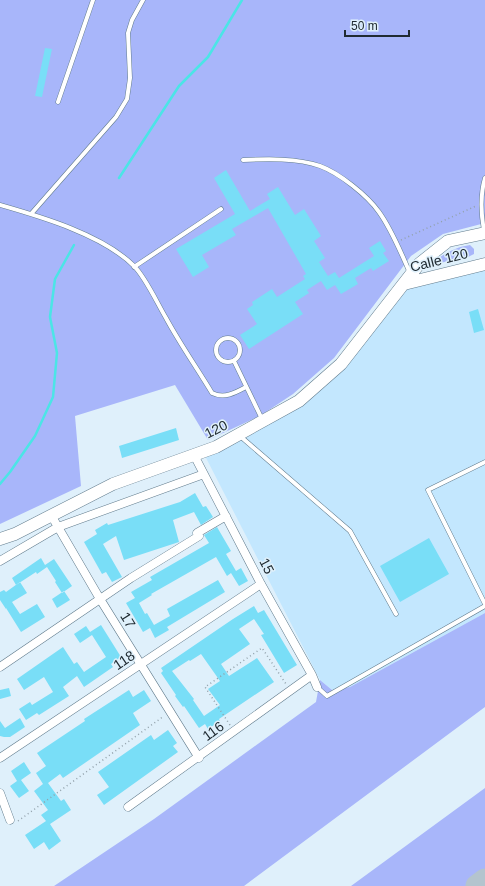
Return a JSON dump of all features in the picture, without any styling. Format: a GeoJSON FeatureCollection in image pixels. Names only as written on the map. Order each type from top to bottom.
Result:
{"type":"FeatureCollection","features":[{"type":"Feature","properties":{"kind":"main road","name":"Calle 120"},"geometry":{"type":"LineString","coordinates":[[407,280],[419,264],[448,242],[485,235]]}},
{"type":"Feature","properties":{"kind":"main road","name":"Calle 120"},"geometry":{"type":"LineString","coordinates":[[407,280],[485,264]]}},
{"type":"Feature","properties":{"kind":"main road","name":"120"},"geometry":{"type":"LineString","coordinates":[[0,539],[15,534],[113,484],[216,447],[299,401],[341,364],[407,280]]}},
{"type":"Feature","properties":{"kind":"street","name":"15"},"geometry":{"type":"LineString","coordinates":[[194,455],[261,584],[318,687]]}},
{"type":"Feature","properties":{"kind":"street"},"geometry":{"type":"LineString","coordinates":[[0,561],[58,528],[204,474]]}},
{"type":"Feature","properties":{"kind":"street","name":"17"},"geometry":{"type":"LineString","coordinates":[[50,515],[100,599],[199,758]]}},
{"type":"Feature","properties":{"kind":"street"},"geometry":{"type":"LineString","coordinates":[[0,667],[100,599],[199,536],[197,533],[226,516]]}},
{"type":"Feature","properties":{"kind":"street","name":"118"},"geometry":{"type":"LineString","coordinates":[[0,758],[261,584]]}},
{"type":"Feature","properties":{"kind":"street","name":"116"},"geometry":{"type":"LineString","coordinates":[[128,807],[199,758],[312,675]]}},
{"type":"Feature","properties":{"kind":"street"},"geometry":{"type":"LineString","coordinates":[[0,792],[14,820]]}},
{"type":"Feature","properties":{"kind":"lane"},"geometry":{"type":"LineString","coordinates":[[58,102],[93,0]]}},
{"type":"Feature","properties":{"kind":"lane"},"geometry":{"type":"LineString","coordinates":[[31,214],[116,117],[127,99],[130,78],[128,33],[132,20],[142,0]]}},
{"type":"Feature","properties":{"kind":"lane"},"geometry":{"type":"LineString","coordinates":[[243,160],[297,161],[320,166],[362,192],[380,213],[396,243],[407,280]]}},
{"type":"Feature","properties":{"kind":"lane"},"geometry":{"type":"LineString","coordinates":[[485,178],[483,184],[481,213],[485,235]]}},
{"type":"Feature","properties":{"kind":"lane"},"geometry":{"type":"LineString","coordinates":[[0,205],[31,214],[92,237],[127,260],[139,272],[212,393],[219,397],[228,395],[246,387]]}},
{"type":"Feature","properties":{"kind":"lane"},"geometry":{"type":"LineString","coordinates":[[134,267],[221,209]]}},
{"type":"Feature","properties":{"kind":"lane"},"geometry":{"type":"LineString","coordinates":[[222,339],[234,339],[239,344],[241,352],[234,361],[226,362],[219,358],[216,350],[222,339]]}},
{"type":"Feature","properties":{"kind":"lane"},"geometry":{"type":"LineString","coordinates":[[234,361],[263,421]]}},
{"type":"Feature","properties":{"kind":"lane"},"geometry":{"type":"LineString","coordinates":[[238,435],[350,530],[396,614]]}},
{"type":"Feature","properties":{"kind":"lane"},"geometry":{"type":"LineString","coordinates":[[318,687],[327,696],[485,605],[428,490],[485,462]]}},
{"type":"Feature","properties":{"kind":"path"},"geometry":{"type":"LineString","coordinates":[[396,243],[482,203]]}},
{"type":"Feature","properties":{"kind":"path"},"geometry":{"type":"LineString","coordinates":[[235,731],[205,687],[262,648],[291,691]]}},
{"type":"Feature","properties":{"kind":"path"},"geometry":{"type":"LineString","coordinates":[[14,820],[170,712]]}},
{"type":"Feature","properties":{"kind":"shaded area"},"geometry":{"type":"Polygon","coordinates":[[[0,0],[485,0],[485,223],[443,234],[411,256],[334,358],[293,394],[260,416],[208,440],[175,385],[75,416],[81,486],[0,524],[0,0]]]}},
{"type":"Feature","properties":{"kind":"shaded area"},"geometry":{"type":"Polygon","coordinates":[[[470,245],[474,249],[474,254],[468,257],[430,265],[448,252],[470,245]]]}},
{"type":"Feature","properties":{"kind":"shaded area"},"geometry":{"type":"Polygon","coordinates":[[[485,264],[485,613],[350,687],[332,690],[320,680],[203,452],[299,401],[341,364],[404,284],[485,264]]]}},
{"type":"Feature","properties":{"kind":"shaded area"},"geometry":{"type":"Polygon","coordinates":[[[485,613],[485,707],[244,886],[54,886],[154,819],[316,702],[320,680],[332,690],[350,687],[485,613]]]}},
{"type":"Feature","properties":{"kind":"shaded area"},"geometry":{"type":"Polygon","coordinates":[[[485,788],[485,873],[468,886],[351,886],[485,788]]]}},
{"type":"Feature","properties":{"kind":"building"},"geometry":{"type":"Polygon","coordinates":[[[45,48],[52,49],[42,97],[35,96],[45,48]]]}},
{"type":"Feature","properties":{"kind":"building"},"geometry":{"type":"Polygon","coordinates":[[[226,170],[250,211],[270,199],[267,194],[278,187],[295,215],[304,209],[321,236],[314,241],[325,258],[319,262],[328,276],[335,272],[339,278],[374,256],[369,248],[380,241],[386,251],[383,253],[389,261],[373,271],[371,268],[355,278],[358,284],[341,294],[335,285],[327,290],[321,281],[307,290],[309,293],[295,302],[303,314],[249,349],[240,335],[257,324],[247,309],[253,305],[252,302],[272,289],[277,297],[305,279],[303,276],[306,274],[268,208],[232,229],[236,235],[202,255],[209,267],[193,277],[176,249],[235,214],[214,178],[226,170]]]}},
{"type":"Feature","properties":{"kind":"building"},"geometry":{"type":"Polygon","coordinates":[[[478,309],[484,330],[474,333],[469,312],[478,309]]]}},
{"type":"Feature","properties":{"kind":"building"},"geometry":{"type":"Polygon","coordinates":[[[176,428],[179,440],[122,458],[119,446],[176,428]]]}},
{"type":"Feature","properties":{"kind":"building"},"geometry":{"type":"Polygon","coordinates":[[[195,493],[203,507],[206,506],[213,517],[201,525],[194,512],[173,520],[179,542],[124,560],[116,536],[103,544],[122,577],[112,582],[106,572],[102,574],[84,542],[97,534],[95,530],[107,523],[108,525],[180,502],[195,493]]]}},
{"type":"Feature","properties":{"kind":"building"},"geometry":{"type":"Polygon","coordinates":[[[217,527],[231,551],[226,554],[236,571],[241,568],[248,581],[239,586],[231,573],[227,576],[216,557],[151,594],[152,595],[139,603],[145,614],[147,613],[154,625],[170,616],[167,609],[218,580],[225,592],[167,627],[169,630],[155,638],[150,628],[143,632],[126,603],[135,598],[131,592],[152,580],[150,577],[209,543],[204,535],[217,527]]]}},
{"type":"Feature","properties":{"kind":"building"},"geometry":{"type":"Polygon","coordinates":[[[429,538],[449,574],[400,602],[380,566],[429,538]]]}},
{"type":"Feature","properties":{"kind":"building"},"geometry":{"type":"Polygon","coordinates":[[[41,558],[45,565],[54,559],[72,586],[62,593],[47,567],[16,585],[12,578],[41,558]]]}},
{"type":"Feature","properties":{"kind":"building"},"geometry":{"type":"Polygon","coordinates":[[[20,582],[27,593],[12,602],[20,614],[37,604],[45,617],[21,632],[0,600],[0,592],[4,590],[6,592],[20,582]]]}},
{"type":"Feature","properties":{"kind":"building"},"geometry":{"type":"Polygon","coordinates":[[[64,591],[70,600],[57,608],[52,599],[64,591]]]}},
{"type":"Feature","properties":{"kind":"building"},"geometry":{"type":"Polygon","coordinates":[[[254,606],[258,613],[264,610],[297,665],[284,673],[261,635],[264,634],[254,619],[239,629],[250,644],[221,664],[229,676],[257,658],[274,682],[219,719],[220,721],[208,729],[205,724],[199,728],[175,696],[176,695],[161,673],[163,671],[161,668],[254,606]],[[201,654],[172,671],[194,699],[193,700],[204,716],[220,705],[208,689],[220,681],[201,654]]]}},
{"type":"Feature","properties":{"kind":"building"},"geometry":{"type":"Polygon","coordinates":[[[101,625],[121,657],[111,664],[113,667],[84,687],[77,676],[63,687],[69,696],[39,715],[37,713],[26,720],[19,709],[30,702],[32,705],[53,692],[44,677],[24,690],[17,679],[63,647],[74,664],[77,662],[84,672],[106,657],[92,635],[80,643],[74,634],[86,626],[90,632],[101,625]]]}},
{"type":"Feature","properties":{"kind":"building"},"geometry":{"type":"Polygon","coordinates":[[[9,688],[11,696],[0,699],[0,690],[9,688]]]}},
{"type":"Feature","properties":{"kind":"building"},"geometry":{"type":"Polygon","coordinates":[[[129,690],[133,697],[144,690],[151,701],[133,713],[140,725],[63,778],[60,774],[48,783],[61,801],[64,799],[71,810],[50,824],[61,841],[49,850],[44,842],[34,849],[25,835],[46,821],[41,815],[48,810],[34,791],[43,784],[36,773],[46,766],[37,753],[85,721],[84,719],[129,690]]]}},
{"type":"Feature","properties":{"kind":"building"},"geometry":{"type":"Polygon","coordinates":[[[20,718],[25,727],[10,737],[0,736],[0,721],[5,728],[20,718]]]}},
{"type":"Feature","properties":{"kind":"building"},"geometry":{"type":"Polygon","coordinates":[[[168,730],[177,743],[173,746],[178,752],[104,805],[97,795],[109,787],[98,772],[151,735],[154,740],[168,730]]]}},
{"type":"Feature","properties":{"kind":"building"},"geometry":{"type":"Polygon","coordinates":[[[24,762],[31,773],[21,780],[29,791],[19,798],[10,786],[17,781],[11,771],[24,762]]]}},
{"type":"Feature","properties":{"kind":"waterway"},"geometry":{"type":"LineString","coordinates":[[119,178],[179,86],[208,57],[242,0]]}},
{"type":"Feature","properties":{"kind":"waterway"},"geometry":{"type":"LineString","coordinates":[[0,484],[35,436],[53,397],[57,353],[50,317],[55,279],[74,245]]}},
{"type":"Feature","properties":{"kind":"taxiway"},"geometry":{"type":"LineString","coordinates":[[477,886],[485,880]]}}]}
